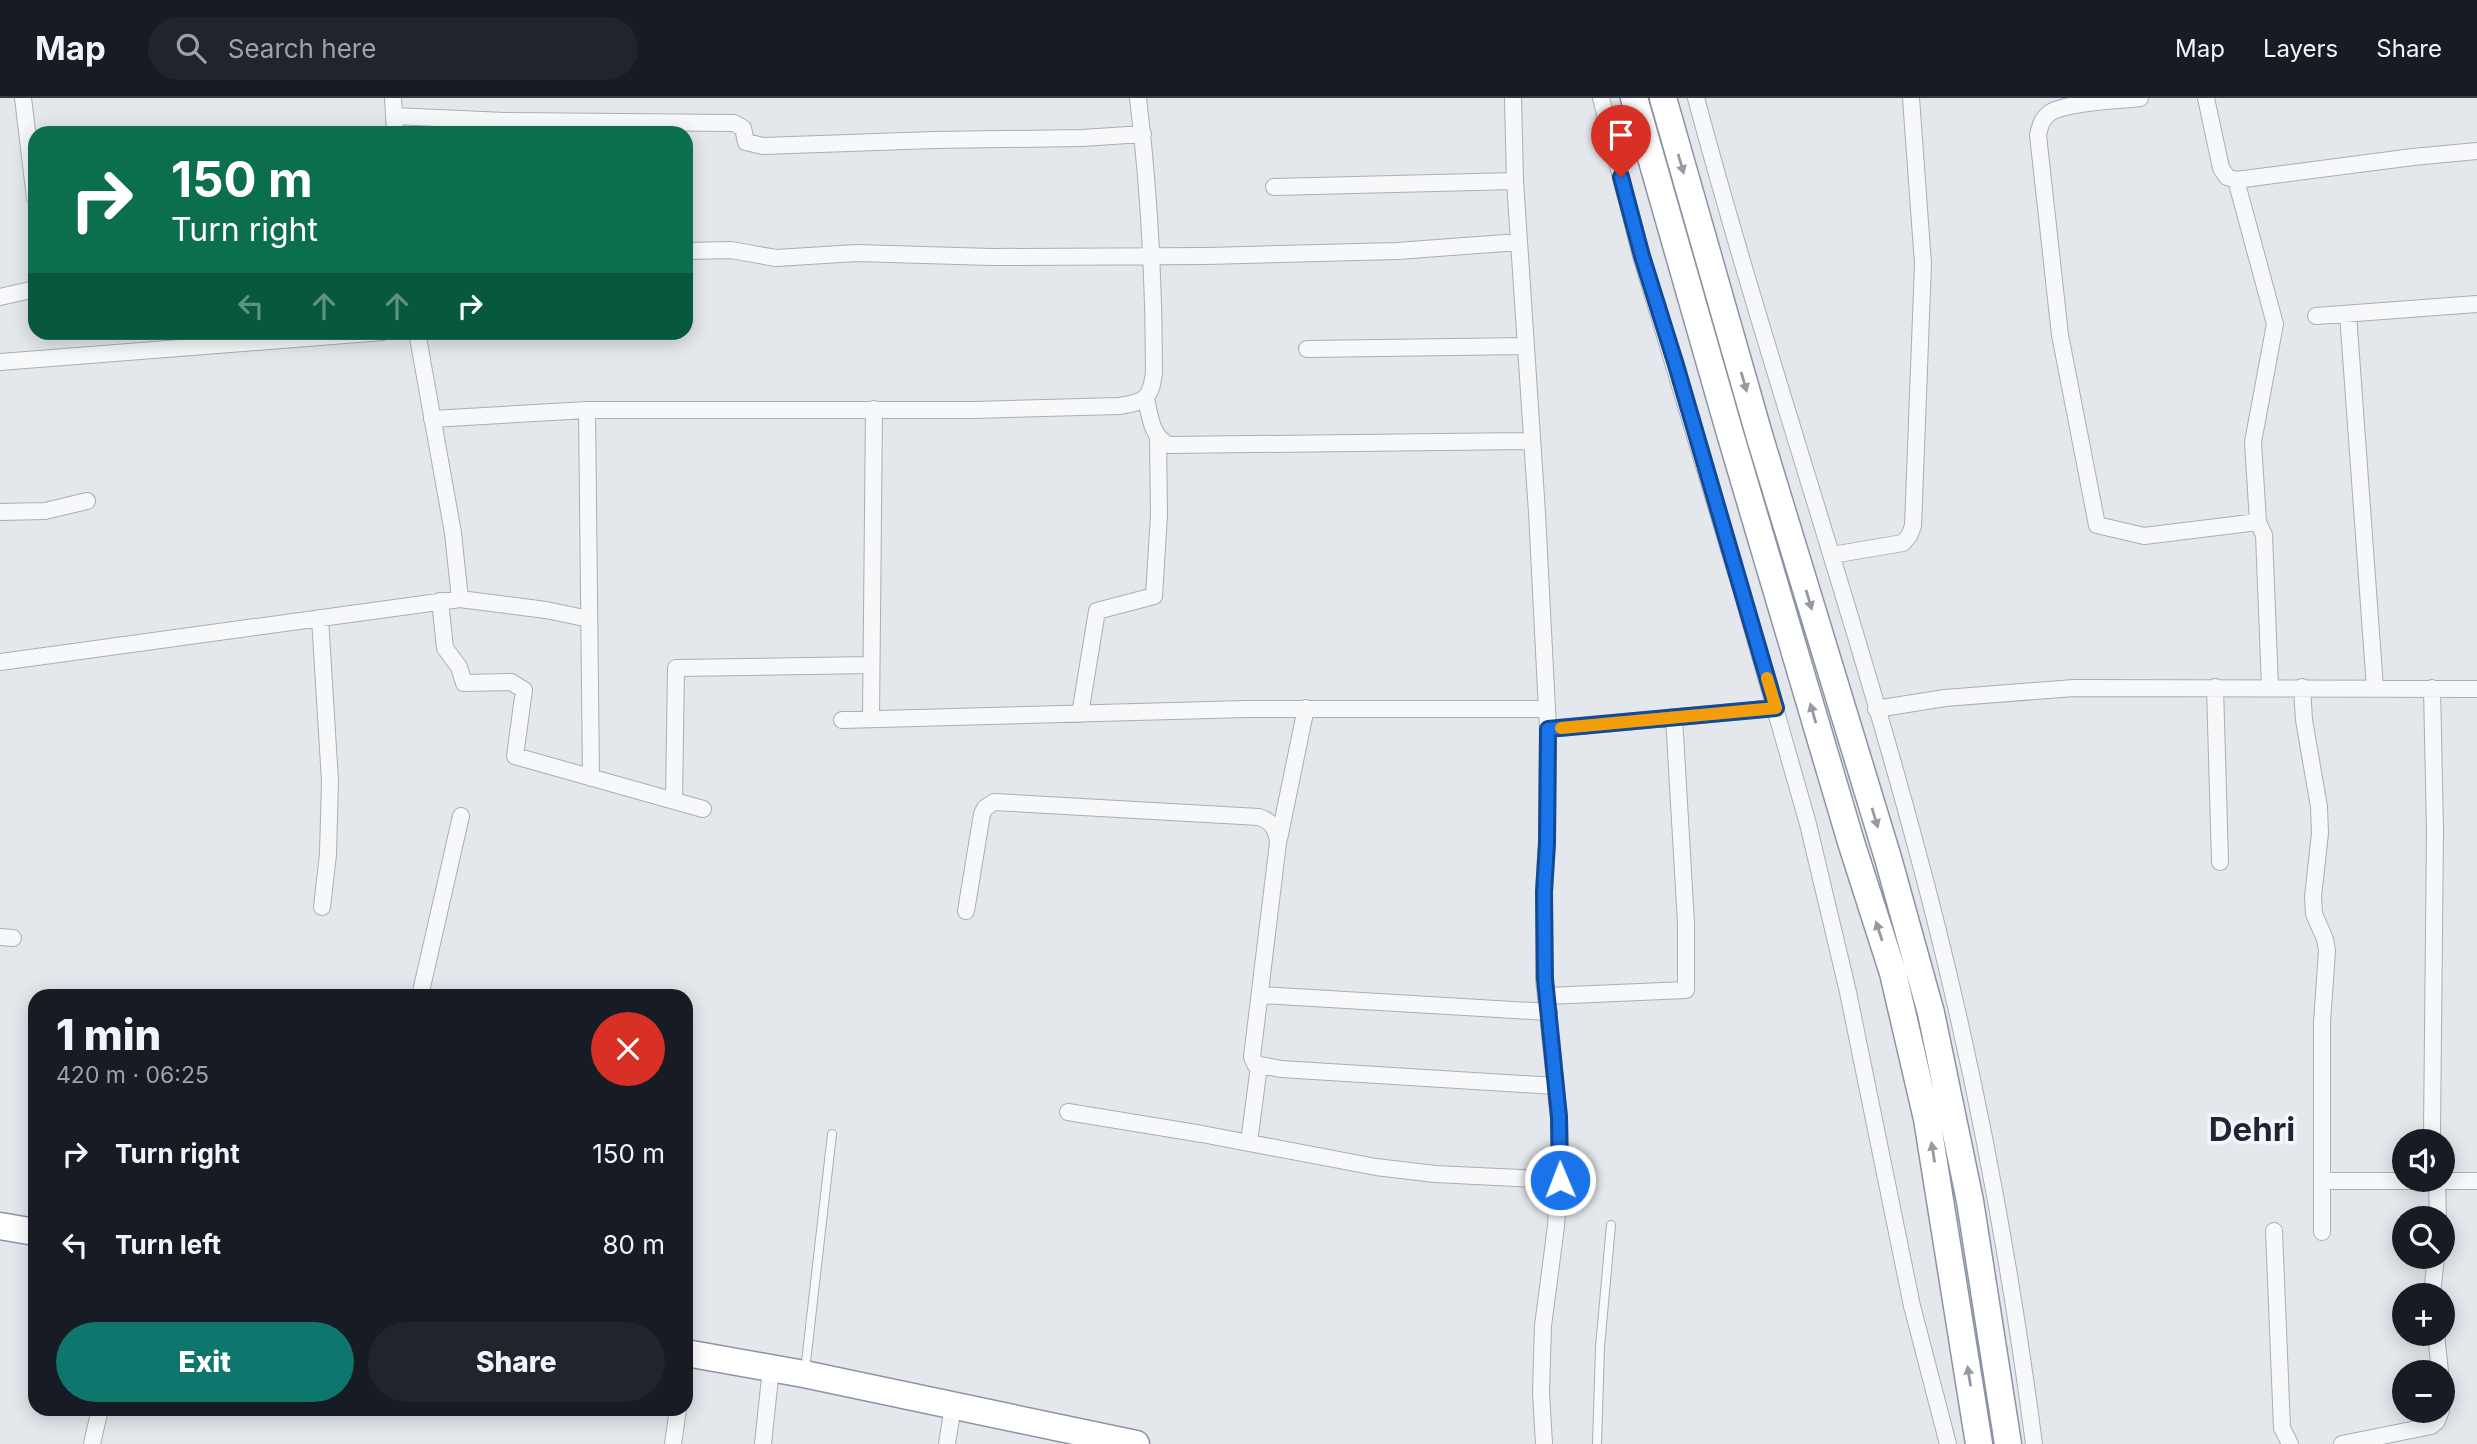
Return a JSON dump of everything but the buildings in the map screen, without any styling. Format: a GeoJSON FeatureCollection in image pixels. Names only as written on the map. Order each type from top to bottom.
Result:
{"type":"FeatureCollection","features":[{"type":"Feature","properties":{"kind":"highway"},"geometry":{"type":"LineString","coordinates":[[1634,98],[1732,443],[1851,842],[1893,973],[1927,1119],[1979,1444]]}},
{"type":"Feature","properties":{"kind":"highway"},"geometry":{"type":"LineString","coordinates":[[1663,98],[1760,438],[1888,859],[1931,1013],[1970,1201],[2007,1444]]}},
{"type":"Feature","properties":{"kind":"highway"},"geometry":{"type":"LineString","coordinates":[[0,1226],[28,1231]]}},
{"type":"Feature","properties":{"kind":"highway"},"geometry":{"type":"LineString","coordinates":[[693,1354],[804,1374],[1136,1444]]}},
{"type":"Feature","properties":{"kind":"street"},"geometry":{"type":"LineString","coordinates":[[23,98],[28,140]]}},
{"type":"Feature","properties":{"kind":"street"},"geometry":{"type":"LineString","coordinates":[[393,98],[395,126]]}},
{"type":"Feature","properties":{"kind":"street"},"geometry":{"type":"LineString","coordinates":[[432,419],[587,410],[1119,406],[1146,399],[1152,389],[1154,372],[1153,255],[1138,98]]}},
{"type":"Feature","properties":{"kind":"street"},"geometry":{"type":"LineString","coordinates":[[1513,98],[1515,181],[1548,729],[1544,892],[1548,1004],[1556,1086],[1560,1180],[1543,1326],[1541,1392],[1544,1444]]}},
{"type":"Feature","properties":{"kind":"street"},"geometry":{"type":"LineString","coordinates":[[1601,98],[1642,256],[1776,708],[1834,932],[1912,1306],[1948,1444]]}},
{"type":"Feature","properties":{"kind":"street"},"geometry":{"type":"LineString","coordinates":[[1696,98],[1832,555],[1935,918],[1969,1059],[2009,1276],[2034,1444]]}},
{"type":"Feature","properties":{"kind":"street"},"geometry":{"type":"LineString","coordinates":[[1832,555],[1902,543],[1913,526],[1923,264],[1911,98]]}},
{"type":"Feature","properties":{"kind":"street"},"geometry":{"type":"LineString","coordinates":[[2140,98],[2067,107],[2051,113],[2040,122],[2038,135],[2060,335],[2097,525],[2144,536],[2258,522]]}},
{"type":"Feature","properties":{"kind":"street"},"geometry":{"type":"LineString","coordinates":[[2206,98],[2221,168],[2227,177],[2236,180],[2477,151]]}},
{"type":"Feature","properties":{"kind":"street"},"geometry":{"type":"LineString","coordinates":[[394,116],[504,121],[734,123],[743,128],[746,142],[763,146],[1143,134]]}},
{"type":"Feature","properties":{"kind":"street"},"geometry":{"type":"LineString","coordinates":[[2236,180],[2275,324],[2253,442],[2258,522],[2264,535],[2270,687]]}},
{"type":"Feature","properties":{"kind":"street"},"geometry":{"type":"LineString","coordinates":[[1274,187],[1515,181]]}},
{"type":"Feature","properties":{"kind":"street"},"geometry":{"type":"LineString","coordinates":[[693,251],[731,250],[776,258],[857,253],[990,257],[1335,254],[1519,242]]}},
{"type":"Feature","properties":{"kind":"street"},"geometry":{"type":"LineString","coordinates":[[0,297],[28,291]]}},
{"type":"Feature","properties":{"kind":"street"},"geometry":{"type":"LineString","coordinates":[[2316,316],[2477,304]]}},
{"type":"Feature","properties":{"kind":"street"},"geometry":{"type":"LineString","coordinates":[[2347,314],[2375,688]]}},
{"type":"Feature","properties":{"kind":"street"},"geometry":{"type":"LineString","coordinates":[[0,362],[180,340]]}},
{"type":"Feature","properties":{"kind":"street"},"geometry":{"type":"LineString","coordinates":[[418,340],[453,533],[460,599]]}},
{"type":"Feature","properties":{"kind":"street"},"geometry":{"type":"LineString","coordinates":[[1307,349],[1526,346]]}},
{"type":"Feature","properties":{"kind":"street"},"geometry":{"type":"LineString","coordinates":[[1080,714],[1097,611],[1154,596],[1158,437],[1146,399]]}},
{"type":"Feature","properties":{"kind":"street"},"geometry":{"type":"LineString","coordinates":[[871,719],[874,409]]}},
{"type":"Feature","properties":{"kind":"street"},"geometry":{"type":"LineString","coordinates":[[587,410],[591,778]]}},
{"type":"Feature","properties":{"kind":"street"},"geometry":{"type":"LineString","coordinates":[[1158,437],[1169,445],[1532,440]]}},
{"type":"Feature","properties":{"kind":"street"},"geometry":{"type":"LineString","coordinates":[[0,512],[46,511],[87,501]]}},
{"type":"Feature","properties":{"kind":"street"},"geometry":{"type":"LineString","coordinates":[[0,662],[460,599],[546,610],[589,620]]}},
{"type":"Feature","properties":{"kind":"street"},"geometry":{"type":"LineString","coordinates":[[440,601],[445,648],[459,667],[464,682],[511,682],[524,691],[515,756],[703,809]]}},
{"type":"Feature","properties":{"kind":"street"},"geometry":{"type":"LineString","coordinates":[[320,618],[330,781],[328,853],[321,907]]}},
{"type":"Feature","properties":{"kind":"street"},"geometry":{"type":"LineString","coordinates":[[674,801],[676,668],[872,665]]}},
{"type":"Feature","properties":{"kind":"street"},"geometry":{"type":"LineString","coordinates":[[2215,687],[2220,862]]}},
{"type":"Feature","properties":{"kind":"street"},"geometry":{"type":"LineString","coordinates":[[2302,687],[2304,720],[2319,807],[2320,834],[2313,905],[2327,951],[2322,1022],[2322,1232]]}},
{"type":"Feature","properties":{"kind":"street"},"geometry":{"type":"LineString","coordinates":[[1876,709],[2005,691],[2074,688],[2477,689]]}},
{"type":"Feature","properties":{"kind":"street"},"geometry":{"type":"LineString","coordinates":[[2432,688],[2435,830],[2432,1129]]}},
{"type":"Feature","properties":{"kind":"street"},"geometry":{"type":"LineString","coordinates":[[842,720],[1306,708],[1547,709]]}},
{"type":"Feature","properties":{"kind":"street"},"geometry":{"type":"LineString","coordinates":[[1306,708],[1278,843],[1252,1057],[1254,1063],[1259,1066],[1556,1086]]}},
{"type":"Feature","properties":{"kind":"street"},"geometry":{"type":"LineString","coordinates":[[1548,729],[1776,708]]}},
{"type":"Feature","properties":{"kind":"street"},"geometry":{"type":"LineString","coordinates":[[1260,995],[1548,1004],[1686,990],[1686,923],[1674,717]]}},
{"type":"Feature","properties":{"kind":"street"},"geometry":{"type":"LineString","coordinates":[[966,911],[982,814],[985,808],[994,802],[1247,815],[1271,823],[1278,835],[1278,843]]}},
{"type":"Feature","properties":{"kind":"street"},"geometry":{"type":"LineString","coordinates":[[422,989],[461,816]]}},
{"type":"Feature","properties":{"kind":"street"},"geometry":{"type":"LineString","coordinates":[[1249,1142],[1259,1066]]}},
{"type":"Feature","properties":{"kind":"street"},"geometry":{"type":"LineString","coordinates":[[1068,1112],[1249,1142],[1376,1167],[1435,1174],[1560,1180]]}},
{"type":"Feature","properties":{"kind":"street"},"geometry":{"type":"LineString","coordinates":[[2322,1181],[2392,1182]]}},
{"type":"Feature","properties":{"kind":"street"},"geometry":{"type":"LineString","coordinates":[[2455,1182],[2477,1181]]}},
{"type":"Feature","properties":{"kind":"street"},"geometry":{"type":"LineString","coordinates":[[2274,1231],[2282,1428],[2290,1444]]}},
{"type":"Feature","properties":{"kind":"street"},"geometry":{"type":"LineString","coordinates":[[763,1444],[771,1368]]}},
{"type":"Feature","properties":{"kind":"street"},"geometry":{"type":"LineString","coordinates":[[947,1444],[953,1406]]}},
{"type":"Feature","properties":{"kind":"street"},"geometry":{"type":"LineString","coordinates":[[92,1444],[98,1416]]}},
{"type":"Feature","properties":{"kind":"street"},"geometry":{"type":"LineString","coordinates":[[673,1444],[677,1416]]}},
{"type":"Feature","properties":{"kind":"street"},"geometry":{"type":"LineString","coordinates":[[2342,1444],[2431,1426],[2435,1423]]}},
{"type":"Feature","properties":{"kind":"lane"},"geometry":{"type":"LineString","coordinates":[[804,1374],[832,1134]]}},
{"type":"Feature","properties":{"kind":"lane"},"geometry":{"type":"LineString","coordinates":[[1597,1444],[1600,1347],[1611,1224]]}},
{"type":"Feature","properties":{"kind":"slow traffic"},"geometry":{"type":"LineString","coordinates":[[1561,728],[1776,708],[1767,678]]}},
{"type":"Feature","properties":{"kind":"district","name":"Dehri"},"geometry":{"type":"Point","coordinates":[2252,1129]}},
{"type":"Feature","properties":{"kind":"route"},"geometry":{"type":"LineString","coordinates":[[1560,1180],[1559,1117],[1545,979],[1548,729],[1776,708],[1621,177]]}}]}
